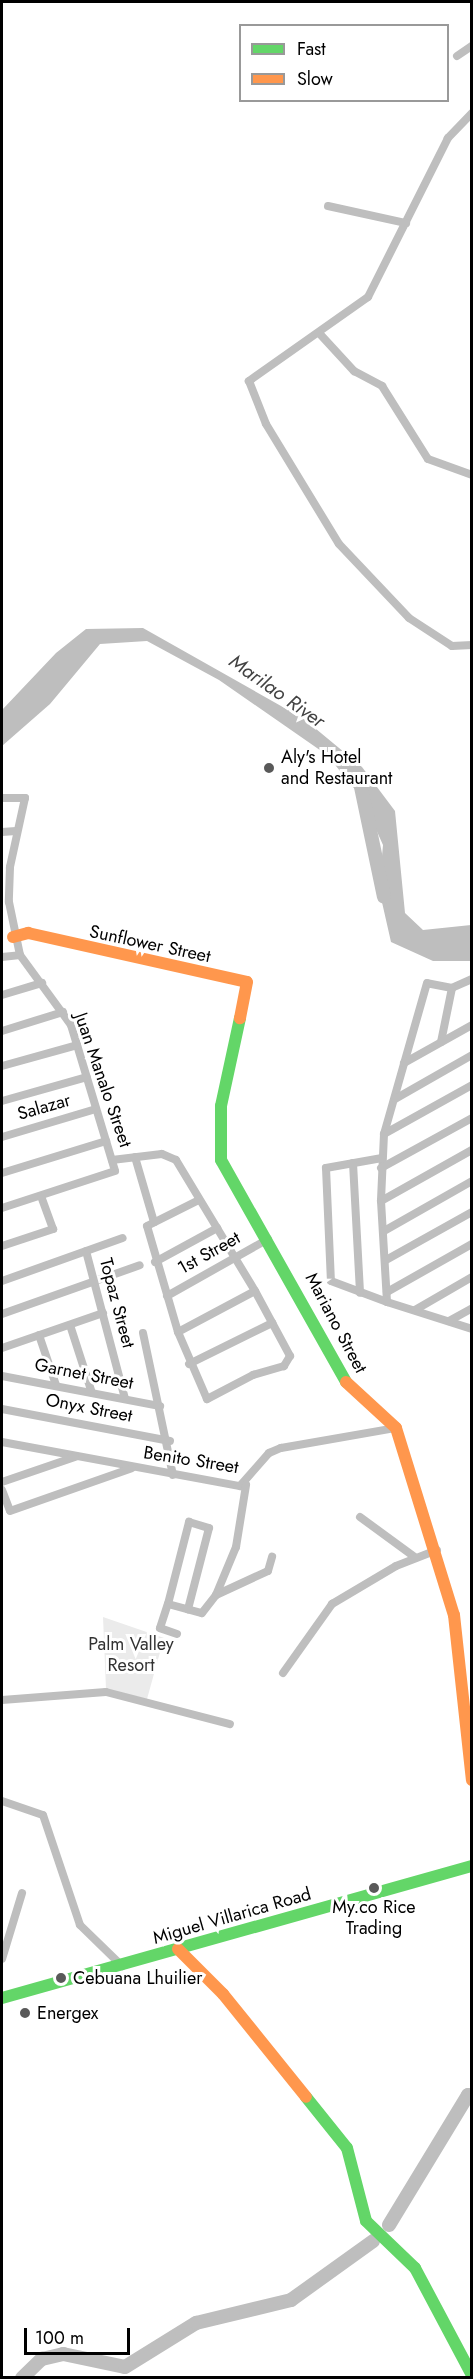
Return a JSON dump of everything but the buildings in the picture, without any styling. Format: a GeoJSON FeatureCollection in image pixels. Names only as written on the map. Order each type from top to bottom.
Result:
{"type":"FeatureCollection","features":[{"type":"Feature","properties":{"kind":"main road","name":"Sunflower Street"},"geometry":{"type":"LineString","coordinates":[[12,937],[45,939],[247,982]]}},
{"type":"Feature","properties":{"kind":"main road","name":"Mariano Street"},"geometry":{"type":"LineString","coordinates":[[247,982],[219,1145],[225,1171],[268,1239],[347,1383],[396,1428],[438,1550],[460,1649],[469,1709],[471,1780]]}},
{"type":"Feature","properties":{"kind":"main road","name":"Miguel Villarica Road"},"geometry":{"type":"LineString","coordinates":[[2,1998],[471,1866]]}},
{"type":"Feature","properties":{"kind":"main road"},"geometry":{"type":"LineString","coordinates":[[178,1949],[223,1994],[347,2148],[366,2221],[415,2268],[471,2375]]}},
{"type":"Feature","properties":{"kind":"street"},"geometry":{"type":"LineString","coordinates":[[457,56],[471,46]]}},
{"type":"Feature","properties":{"kind":"street"},"geometry":{"type":"LineString","coordinates":[[471,113],[448,138],[368,297],[249,381],[266,424],[318,514],[383,594],[452,646],[471,645]]}},
{"type":"Feature","properties":{"kind":"street"},"geometry":{"type":"LineString","coordinates":[[328,206],[406,223]]}},
{"type":"Feature","properties":{"kind":"street"},"geometry":{"type":"LineString","coordinates":[[319,333],[354,371],[382,386],[428,459],[471,475]]}},
{"type":"Feature","properties":{"kind":"street","name":"Juan Manalo Street"},"geometry":{"type":"LineString","coordinates":[[2,798],[25,798],[6,867],[5,902],[12,937],[20,955],[63,1012],[77,1045],[115,1174],[41,1196]]}},
{"type":"Feature","properties":{"kind":"street"},"geometry":{"type":"LineString","coordinates":[[2,832],[16,831]]}},
{"type":"Feature","properties":{"kind":"street"},"geometry":{"type":"LineString","coordinates":[[2,957],[20,955]]}},
{"type":"Feature","properties":{"kind":"street"},"geometry":{"type":"LineString","coordinates":[[387,1302],[381,1201],[384,1134],[427,983],[452,988],[471,979]]}},
{"type":"Feature","properties":{"kind":"street"},"geometry":{"type":"LineString","coordinates":[[2,995],[42,983]]}},
{"type":"Feature","properties":{"kind":"street"},"geometry":{"type":"LineString","coordinates":[[441,1042],[452,988]]}},
{"type":"Feature","properties":{"kind":"street"},"geometry":{"type":"LineString","coordinates":[[2,1031],[63,1012]]}},
{"type":"Feature","properties":{"kind":"street"},"geometry":{"type":"LineString","coordinates":[[404,1063],[471,1025]]}},
{"type":"Feature","properties":{"kind":"street"},"geometry":{"type":"LineString","coordinates":[[2,1066],[77,1045]]}},
{"type":"Feature","properties":{"kind":"street"},"geometry":{"type":"LineString","coordinates":[[395,1099],[471,1055]]}},
{"type":"Feature","properties":{"kind":"street"},"geometry":{"type":"LineString","coordinates":[[2,1101],[87,1077]]}},
{"type":"Feature","properties":{"kind":"street"},"geometry":{"type":"LineString","coordinates":[[384,1134],[471,1085]]}},
{"type":"Feature","properties":{"kind":"street","name":"Salazar"},"geometry":{"type":"LineString","coordinates":[[2,1137],[96,1109]]}},
{"type":"Feature","properties":{"kind":"street"},"geometry":{"type":"LineString","coordinates":[[381,1168],[471,1118]]}},
{"type":"Feature","properties":{"kind":"street"},"geometry":{"type":"LineString","coordinates":[[2,1173],[106,1141]]}},
{"type":"Feature","properties":{"kind":"street"},"geometry":{"type":"LineString","coordinates":[[381,1201],[471,1150]]}},
{"type":"Feature","properties":{"kind":"street"},"geometry":{"type":"LineString","coordinates":[[135,1157],[154,1222]]}},
{"type":"Feature","properties":{"kind":"street"},"geometry":{"type":"LineString","coordinates":[[112,1160],[135,1157],[172,1157],[236,1258],[290,1356],[284,1366],[253,1375],[207,1399],[189,1364],[155,1262],[147,1226],[199,1200]]}},
{"type":"Feature","properties":{"kind":"street"},"geometry":{"type":"LineString","coordinates":[[382,1158],[326,1168],[331,1281],[360,1293],[471,1329]]}},
{"type":"Feature","properties":{"kind":"street"},"geometry":{"type":"LineString","coordinates":[[353,1162],[360,1293]]}},
{"type":"Feature","properties":{"kind":"street"},"geometry":{"type":"LineString","coordinates":[[384,1231],[471,1181]]}},
{"type":"Feature","properties":{"kind":"street"},"geometry":{"type":"LineString","coordinates":[[2,1208],[41,1196],[53,1229],[2,1246]]}},
{"type":"Feature","properties":{"kind":"street"},"geometry":{"type":"LineString","coordinates":[[386,1260],[471,1212]]}},
{"type":"Feature","properties":{"kind":"street"},"geometry":{"type":"LineString","coordinates":[[155,1262],[217,1228]]}},
{"type":"Feature","properties":{"kind":"street"},"geometry":{"type":"LineString","coordinates":[[2,1281],[123,1238]]}},
{"type":"Feature","properties":{"kind":"street","name":"1st Street"},"geometry":{"type":"LineString","coordinates":[[167,1296],[268,1239]]}},
{"type":"Feature","properties":{"kind":"street"},"geometry":{"type":"LineString","coordinates":[[387,1292],[471,1244]]}},
{"type":"Feature","properties":{"kind":"street","name":"Topaz Street"},"geometry":{"type":"LineString","coordinates":[[86,1251],[125,1399]]}},
{"type":"Feature","properties":{"kind":"street"},"geometry":{"type":"LineString","coordinates":[[2,1314],[140,1265]]}},
{"type":"Feature","properties":{"kind":"street"},"geometry":{"type":"LineString","coordinates":[[416,1310],[471,1277]]}},
{"type":"Feature","properties":{"kind":"street"},"geometry":{"type":"LineString","coordinates":[[178,1332],[255,1291]]}},
{"type":"Feature","properties":{"kind":"street"},"geometry":{"type":"LineString","coordinates":[[449,1321],[471,1308]]}},
{"type":"Feature","properties":{"kind":"street"},"geometry":{"type":"LineString","coordinates":[[2,1348],[103,1313]]}},
{"type":"Feature","properties":{"kind":"street"},"geometry":{"type":"LineString","coordinates":[[189,1364],[272,1323]]}},
{"type":"Feature","properties":{"kind":"street"},"geometry":{"type":"LineString","coordinates":[[70,1325],[92,1393]]}},
{"type":"Feature","properties":{"kind":"street"},"geometry":{"type":"LineString","coordinates":[[143,1334],[170,1441],[173,1474]]}},
{"type":"Feature","properties":{"kind":"street"},"geometry":{"type":"LineString","coordinates":[[39,1335],[56,1385]]}},
{"type":"Feature","properties":{"kind":"street","name":"Garnet Street"},"geometry":{"type":"LineString","coordinates":[[2,1376],[160,1406]]}},
{"type":"Feature","properties":{"kind":"street","name":"Onyx Street"},"geometry":{"type":"LineString","coordinates":[[2,1409],[170,1441]]}},
{"type":"Feature","properties":{"kind":"street","name":"Benito Street"},"geometry":{"type":"LineString","coordinates":[[2,1442],[133,1468],[246,1485],[269,1453],[281,1448],[396,1428]]}},
{"type":"Feature","properties":{"kind":"street"},"geometry":{"type":"LineString","coordinates":[[2,1482],[75,1456]]}},
{"type":"Feature","properties":{"kind":"street"},"geometry":{"type":"LineString","coordinates":[[2,1490],[10,1511],[133,1468]]}},
{"type":"Feature","properties":{"kind":"street"},"geometry":{"type":"LineString","coordinates":[[168,1604],[202,1613],[216,1595],[236,1547],[246,1485]]}},
{"type":"Feature","properties":{"kind":"street"},"geometry":{"type":"LineString","coordinates":[[360,1517],[416,1558]]}},
{"type":"Feature","properties":{"kind":"street"},"geometry":{"type":"LineString","coordinates":[[177,1634],[160,1628],[189,1522],[209,1528],[188,1609]]}},
{"type":"Feature","properties":{"kind":"street"},"geometry":{"type":"LineString","coordinates":[[283,1673],[332,1604],[416,1558],[438,1550]]}},
{"type":"Feature","properties":{"kind":"street"},"geometry":{"type":"LineString","coordinates":[[216,1595],[268,1571],[272,1557]]}},
{"type":"Feature","properties":{"kind":"street"},"geometry":{"type":"LineString","coordinates":[[2,1700],[106,1692],[230,1724]]}},
{"type":"Feature","properties":{"kind":"street"},"geometry":{"type":"LineString","coordinates":[[2,1800],[43,1815],[80,1925],[122,1966]]}},
{"type":"Feature","properties":{"kind":"street"},"geometry":{"type":"LineString","coordinates":[[2,1959],[22,1893]]}},
{"type":"Feature","properties":{"kind":"green space","name":"Palm Valley Resort"},"geometry":{"type":"Polygon","coordinates":[[[103,1617],[164,1638],[147,1699],[106,1689],[103,1617]]]}},
{"type":"Feature","properties":{"kind":"shaded area"},"geometry":{"type":"Polygon","coordinates":[[[143,628],[304,719],[362,767],[395,811],[405,913],[423,930],[471,925],[471,961],[433,961],[391,942],[379,889],[383,845],[362,798],[327,755],[219,680],[147,641],[100,644],[50,704],[2,746],[2,710],[56,653],[86,629],[143,628]]]}},
{"type":"Feature","properties":{"kind":"waterway","name":"Marilao River"},"geometry":{"type":"LineString","coordinates":[[361,787],[384,897]]}},
{"type":"Feature","properties":{"kind":"waterway"},"geometry":{"type":"LineString","coordinates":[[389,2225],[468,2095],[472,2096]]}},
{"type":"Feature","properties":{"kind":"waterway"},"geometry":{"type":"LineString","coordinates":[[22,2378],[42,2359],[63,2354],[125,2367],[196,2323],[291,2300],[373,2241]]}},
{"type":"Feature","properties":{"kind":"traffic: fast"},"geometry":{"type":"LineString","coordinates":[[240,1018],[221,1106],[221,1160],[346,1382]]}},
{"type":"Feature","properties":{"kind":"traffic: fast"},"geometry":{"type":"LineString","coordinates":[[2,1998],[472,1866]]}},
{"type":"Feature","properties":{"kind":"traffic: fast"},"geometry":{"type":"LineString","coordinates":[[306,2097],[347,2148],[366,2221],[415,2268],[472,2375]]}},
{"type":"Feature","properties":{"kind":"traffic: slow"},"geometry":{"type":"LineString","coordinates":[[13,937],[28,933],[247,982],[240,1018]]}},
{"type":"Feature","properties":{"kind":"traffic: slow"},"geometry":{"type":"LineString","coordinates":[[346,1382],[396,1428],[454,1615],[472,1780]]}},
{"type":"Feature","properties":{"kind":"traffic: slow"},"geometry":{"type":"LineString","coordinates":[[178,1949],[223,1994],[306,2097]]}},
{"type":"Feature","properties":{"kind":"place","name":"Aly's Hotel and Restaurant"},"geometry":{"type":"Point","coordinates":[269,768]}},
{"type":"Feature","properties":{"kind":"place","name":"My.co Rice Trading"},"geometry":{"type":"Point","coordinates":[374,1888]}},
{"type":"Feature","properties":{"kind":"place","name":"Cebuana Lhuilier"},"geometry":{"type":"Point","coordinates":[61,1978]}},
{"type":"Feature","properties":{"kind":"place","name":"Energex"},"geometry":{"type":"Point","coordinates":[25,2013]}}]}
